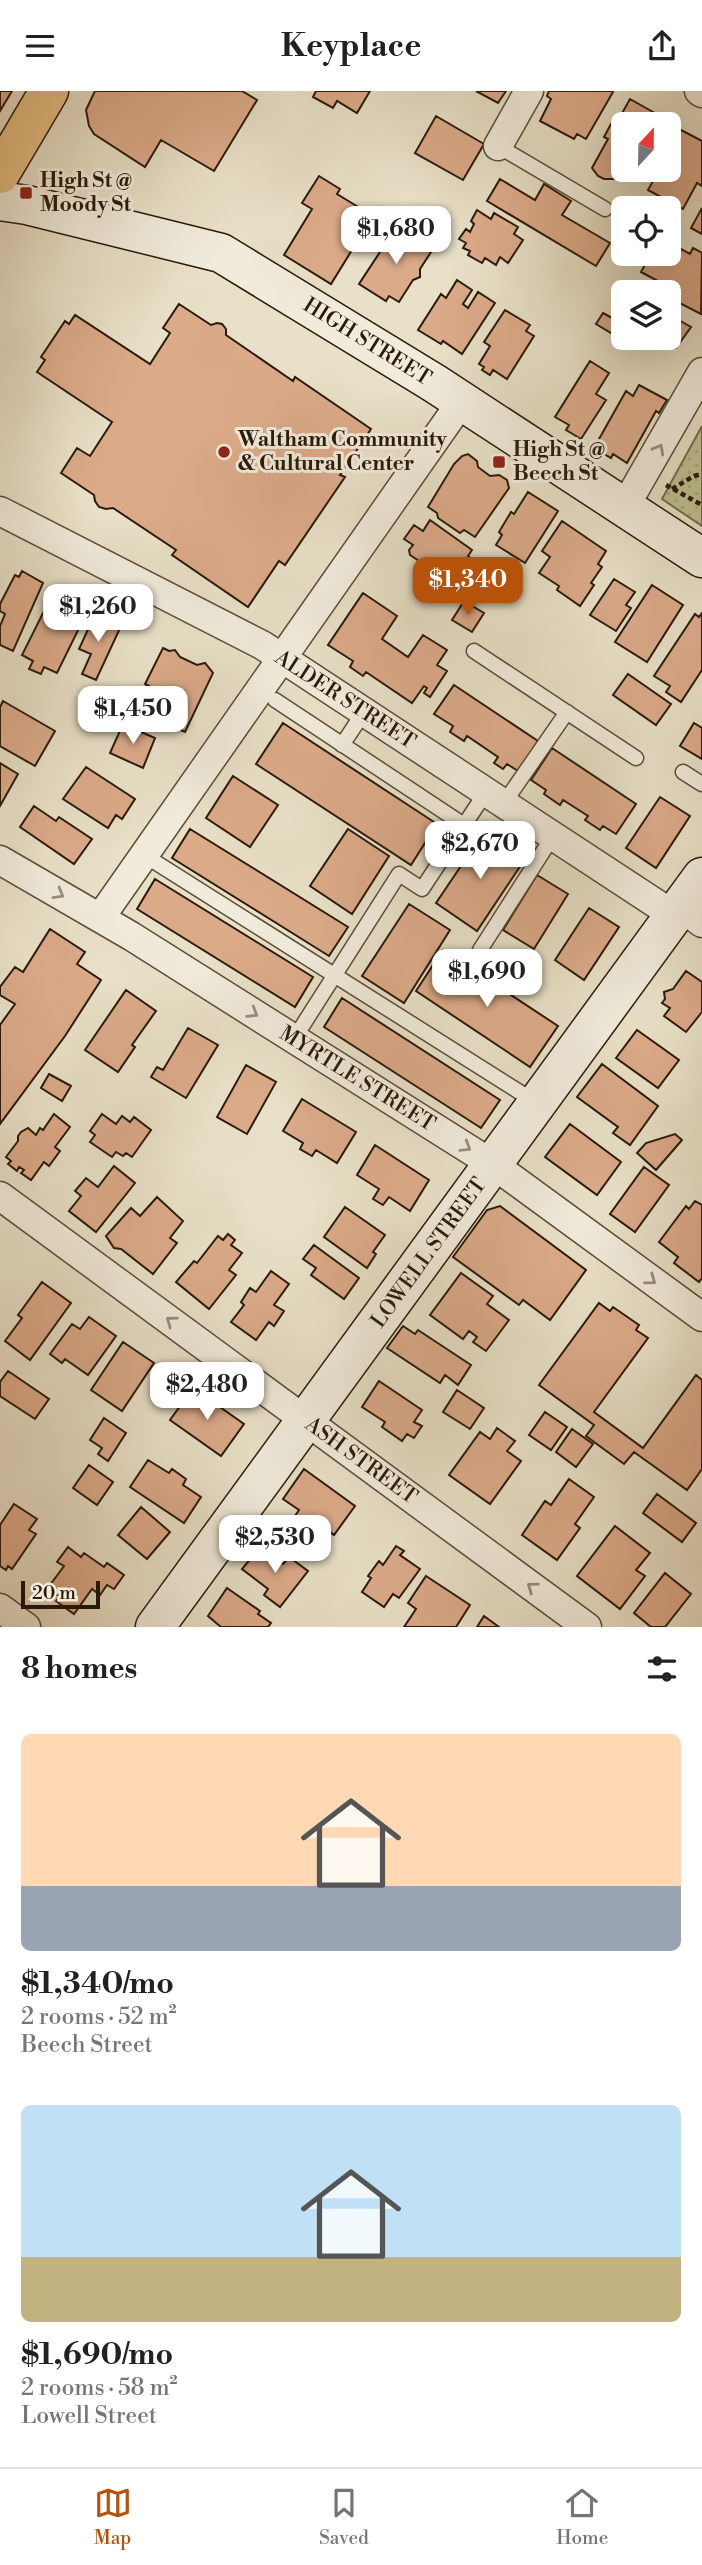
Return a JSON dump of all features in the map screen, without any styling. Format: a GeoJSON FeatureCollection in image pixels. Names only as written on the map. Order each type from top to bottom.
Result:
{"type":"FeatureCollection","features":[{"type":"Feature","properties":{"kind":"main road"},"geometry":{"type":"LineString","coordinates":[[0,174],[49,91]]}},
{"type":"Feature","properties":{"kind":"street"},"geometry":{"type":"LineString","coordinates":[[498,146],[529,91]]}},
{"type":"Feature","properties":{"kind":"street","name":"HIGH STREET"},"geometry":{"type":"LineString","coordinates":[[0,201],[27,205],[221,253],[462,401],[702,558]]}},
{"type":"Feature","properties":{"kind":"street"},"geometry":{"type":"LineString","coordinates":[[624,508],[702,372]]}},
{"type":"Feature","properties":{"kind":"street"},"geometry":{"type":"LineString","coordinates":[[100,918],[462,401]]}},
{"type":"Feature","properties":{"kind":"street","name":"ALDER STREET"},"geometry":{"type":"LineString","coordinates":[[0,511],[244,635],[553,836],[690,906]]}},
{"type":"Feature","properties":{"kind":"street","name":"MYRTLE STREET"},"geometry":{"type":"LineString","coordinates":[[0,860],[100,918],[494,1165],[702,1317]]}},
{"type":"Feature","properties":{"kind":"street","name":"LOWELL STREET"},"geometry":{"type":"LineString","coordinates":[[155,1627],[538,1103],[690,906]]}},
{"type":"Feature","properties":{"kind":"street","name":"ASH STREET"},"geometry":{"type":"LineString","coordinates":[[0,1196],[587,1627]]}},
{"type":"Feature","properties":{"kind":"street"},"geometry":{"type":"LineString","coordinates":[[0,1608],[26,1627]]}},
{"type":"Feature","properties":{"kind":"lane"},"geometry":{"type":"LineString","coordinates":[[498,146],[605,209]]}},
{"type":"Feature","properties":{"kind":"lane"},"geometry":{"type":"LineString","coordinates":[[474,651],[636,758]]}},
{"type":"Feature","properties":{"kind":"lane"},"geometry":{"type":"LineString","coordinates":[[275,701],[464,825]]}},
{"type":"Feature","properties":{"kind":"lane"},"geometry":{"type":"LineString","coordinates":[[342,745],[364,712]]}},
{"type":"Feature","properties":{"kind":"lane"},"geometry":{"type":"LineString","coordinates":[[294,1039],[399,874],[422,889],[464,825],[495,798],[567,712]]}},
{"type":"Feature","properties":{"kind":"lane"},"geometry":{"type":"LineString","coordinates":[[683,772],[702,784]]}},
{"type":"Feature","properties":{"kind":"lane"},"geometry":{"type":"LineString","coordinates":[[480,950],[553,836]]}},
{"type":"Feature","properties":{"kind":"lane"},"geometry":{"type":"LineString","coordinates":[[144,855],[538,1103]]}},
{"type":"Feature","properties":{"kind":"path"},"geometry":{"type":"LineString","coordinates":[[672,488],[702,474]]}},
{"type":"Feature","properties":{"kind":"path"},"geometry":{"type":"LineString","coordinates":[[664,485],[702,505]]}},
{"type":"Feature","properties":{"kind":"green space"},"geometry":{"type":"Polygon","coordinates":[[[702,426],[702,526],[662,499],[702,426]]]}},
{"type":"Feature","properties":{"kind":"building"},"geometry":{"type":"Polygon","coordinates":[[[0,91],[12,91],[0,111],[0,91]]]}},
{"type":"Feature","properties":{"kind":"building"},"geometry":{"type":"Polygon","coordinates":[[[95,91],[242,91],[257,100],[214,171],[161,140],[145,167],[94,134],[89,126],[86,110],[95,91]]]}},
{"type":"Feature","properties":{"kind":"building"},"geometry":{"type":"Polygon","coordinates":[[[316,91],[370,91],[357,113],[337,101],[333,108],[313,97],[316,91]]]}},
{"type":"Feature","properties":{"kind":"building"},"geometry":{"type":"Polygon","coordinates":[[[476,91],[506,91],[498,103],[476,91]]]}},
{"type":"Feature","properties":{"kind":"building"},"geometry":{"type":"Polygon","coordinates":[[[549,91],[613,92],[586,139],[577,134],[574,139],[540,121],[551,99],[547,96],[549,91]]]}},
{"type":"Feature","properties":{"kind":"building"},"geometry":{"type":"Polygon","coordinates":[[[630,99],[653,112],[623,112],[630,99]]]}},
{"type":"Feature","properties":{"kind":"building"},"geometry":{"type":"Polygon","coordinates":[[[436,116],[484,144],[463,180],[415,153],[436,116]]]}},
{"type":"Feature","properties":{"kind":"building"},"geometry":{"type":"Polygon","coordinates":[[[611,124],[611,179],[598,176],[592,168],[608,139],[604,137],[611,124]]]}},
{"type":"Feature","properties":{"kind":"building"},"geometry":{"type":"Polygon","coordinates":[[[681,130],[702,141],[702,186],[697,183],[683,209],[681,196],[659,196],[648,190],[652,182],[681,182],[681,130]]]}},
{"type":"Feature","properties":{"kind":"building"},"geometry":{"type":"Polygon","coordinates":[[[319,176],[340,189],[337,194],[373,216],[331,284],[284,255],[312,209],[302,203],[319,176]]]}},
{"type":"Feature","properties":{"kind":"building"},"geometry":{"type":"Polygon","coordinates":[[[500,179],[535,200],[544,184],[571,201],[562,215],[610,243],[596,266],[487,201],[500,179]]]}},
{"type":"Feature","properties":{"kind":"building"},"geometry":{"type":"Polygon","coordinates":[[[702,208],[702,234],[691,228],[702,208]]]}},
{"type":"Feature","properties":{"kind":"building"},"geometry":{"type":"Polygon","coordinates":[[[477,210],[491,219],[494,213],[518,227],[514,234],[523,240],[508,263],[500,257],[496,265],[485,258],[482,263],[468,255],[470,251],[463,248],[466,243],[459,239],[466,229],[470,232],[474,224],[471,221],[477,210]]]}},
{"type":"Feature","properties":{"kind":"building"},"geometry":{"type":"Polygon","coordinates":[[[397,226],[433,249],[420,269],[420,277],[413,280],[399,302],[389,296],[386,301],[359,284],[397,226]]]}},
{"type":"Feature","properties":{"kind":"building"},"geometry":{"type":"Polygon","coordinates":[[[693,248],[702,253],[701,314],[681,304],[681,280],[656,280],[641,272],[644,266],[681,266],[681,249],[690,254],[693,248]]]}},
{"type":"Feature","properties":{"kind":"building"},"geometry":{"type":"Polygon","coordinates":[[[457,280],[472,290],[463,304],[468,308],[478,292],[495,303],[462,354],[443,341],[441,344],[418,330],[441,294],[446,298],[457,280]]]}},
{"type":"Feature","properties":{"kind":"building","name":"Waltham Community & Cultural Center"},"geometry":{"type":"Polygon","coordinates":[[[179,304],[211,325],[222,324],[226,335],[293,381],[295,377],[371,429],[340,475],[345,477],[285,565],[279,561],[248,607],[172,555],[176,550],[113,508],[99,507],[94,495],[61,473],[77,448],[90,456],[112,422],[37,372],[45,360],[41,357],[65,321],[69,324],[75,315],[150,364],[170,333],[163,328],[179,304]]]}},
{"type":"Feature","properties":{"kind":"building"},"geometry":{"type":"Polygon","coordinates":[[[505,310],[530,325],[526,331],[534,336],[507,379],[493,370],[490,375],[482,370],[484,367],[479,364],[490,346],[484,342],[505,310]]]}},
{"type":"Feature","properties":{"kind":"building"},"geometry":{"type":"Polygon","coordinates":[[[603,313],[611,317],[611,333],[596,324],[603,313]]]}},
{"type":"Feature","properties":{"kind":"building"},"geometry":{"type":"Polygon","coordinates":[[[681,321],[691,327],[681,341],[681,321]]]}},
{"type":"Feature","properties":{"kind":"building"},"geometry":{"type":"Polygon","coordinates":[[[590,361],[609,373],[596,394],[606,400],[581,439],[566,430],[569,425],[555,417],[590,361]]]}},
{"type":"Feature","properties":{"kind":"building"},"geometry":{"type":"Polygon","coordinates":[[[639,385],[667,400],[659,413],[656,411],[627,463],[613,454],[611,458],[594,448],[626,391],[633,396],[639,385]]]}},
{"type":"Feature","properties":{"kind":"building"},"geometry":{"type":"Polygon","coordinates":[[[468,454],[477,461],[478,467],[490,476],[499,475],[507,480],[509,488],[475,537],[464,530],[460,533],[438,518],[437,513],[428,507],[454,464],[468,454]]]}},
{"type":"Feature","properties":{"kind":"building"},"geometry":{"type":"Polygon","coordinates":[[[528,492],[558,511],[525,563],[496,545],[502,535],[499,532],[511,512],[514,514],[528,492]]]}},
{"type":"Feature","properties":{"kind":"building"},"geometry":{"type":"Polygon","coordinates":[[[430,520],[472,550],[468,556],[477,563],[462,585],[453,579],[451,582],[436,572],[431,573],[410,555],[409,550],[413,545],[404,539],[414,525],[423,531],[430,520]]]}},
{"type":"Feature","properties":{"kind":"building"},"geometry":{"type":"Polygon","coordinates":[[[562,521],[606,551],[598,564],[602,567],[591,583],[594,585],[580,606],[557,590],[559,586],[539,573],[550,557],[542,551],[562,521]]]}},
{"type":"Feature","properties":{"kind":"building"},"geometry":{"type":"Polygon","coordinates":[[[22,571],[43,583],[13,651],[0,645],[0,626],[5,614],[0,611],[0,604],[15,575],[19,577],[22,571]]]}},
{"type":"Feature","properties":{"kind":"building"},"geometry":{"type":"Polygon","coordinates":[[[614,579],[635,592],[626,605],[631,608],[616,631],[590,615],[614,579]]]}},
{"type":"Feature","properties":{"kind":"building"},"geometry":{"type":"Polygon","coordinates":[[[652,585],[683,605],[647,662],[615,642],[652,585]]]}},
{"type":"Feature","properties":{"kind":"building"},"geometry":{"type":"Polygon","coordinates":[[[363,593],[397,616],[382,639],[408,657],[423,635],[447,650],[437,665],[447,671],[430,697],[424,693],[427,688],[424,686],[412,703],[366,672],[363,676],[350,667],[353,661],[328,645],[363,593]]]}},
{"type":"Feature","properties":{"kind":"building"},"geometry":{"type":"Polygon","coordinates":[[[64,597],[76,603],[73,611],[85,616],[57,673],[44,667],[41,674],[29,669],[33,661],[22,655],[49,601],[59,606],[64,597]]]}},
{"type":"Feature","properties":{"kind":"building"},"geometry":{"type":"Polygon","coordinates":[[[464,601],[484,613],[472,632],[452,620],[464,601]]]}},
{"type":"Feature","properties":{"kind":"building"},"geometry":{"type":"Polygon","coordinates":[[[702,613],[702,670],[681,702],[666,692],[670,686],[654,676],[695,614],[699,617],[702,613]]]}},
{"type":"Feature","properties":{"kind":"building"},"geometry":{"type":"Polygon","coordinates":[[[95,614],[121,626],[96,680],[82,674],[91,654],[79,649],[95,614]]]}},
{"type":"Feature","properties":{"kind":"building"},"geometry":{"type":"Polygon","coordinates":[[[163,648],[175,650],[180,657],[197,665],[205,663],[213,673],[185,732],[143,713],[146,707],[141,705],[149,686],[145,684],[163,648]]]}},
{"type":"Feature","properties":{"kind":"building"},"geometry":{"type":"Polygon","coordinates":[[[628,674],[671,704],[656,725],[613,695],[628,674]]]}},
{"type":"Feature","properties":{"kind":"building"},"geometry":{"type":"Polygon","coordinates":[[[454,685],[538,741],[518,771],[507,764],[503,769],[494,763],[498,757],[467,736],[464,741],[450,732],[453,726],[434,714],[454,685]]]}},
{"type":"Feature","properties":{"kind":"building"},"geometry":{"type":"Polygon","coordinates":[[[3,701],[55,731],[35,766],[0,746],[0,707],[3,701]]]}},
{"type":"Feature","properties":{"kind":"building"},"geometry":{"type":"Polygon","coordinates":[[[283,723],[437,824],[411,865],[256,764],[283,723]]]}},
{"type":"Feature","properties":{"kind":"building"},"geometry":{"type":"Polygon","coordinates":[[[694,723],[702,728],[702,759],[680,746],[694,723]]]}},
{"type":"Feature","properties":{"kind":"building"},"geometry":{"type":"Polygon","coordinates":[[[123,724],[155,738],[143,768],[110,753],[123,724]]]}},
{"type":"Feature","properties":{"kind":"building"},"geometry":{"type":"Polygon","coordinates":[[[552,748],[636,804],[616,834],[603,826],[600,830],[585,820],[588,816],[563,800],[560,805],[544,794],[546,790],[531,780],[552,748]]]}},
{"type":"Feature","properties":{"kind":"building"},"geometry":{"type":"Polygon","coordinates":[[[0,763],[18,774],[0,806],[0,763]]]}},
{"type":"Feature","properties":{"kind":"building"},"geometry":{"type":"Polygon","coordinates":[[[86,767],[135,799],[122,819],[116,815],[108,828],[63,799],[86,767]]]}},
{"type":"Feature","properties":{"kind":"building"},"geometry":{"type":"Polygon","coordinates":[[[233,776],[278,805],[250,847],[206,818],[233,776]]]}},
{"type":"Feature","properties":{"kind":"building"},"geometry":{"type":"Polygon","coordinates":[[[660,797],[690,816],[656,868],[626,848],[660,797]]]}},
{"type":"Feature","properties":{"kind":"building"},"geometry":{"type":"Polygon","coordinates":[[[34,806],[56,821],[59,817],[92,839],[74,864],[20,827],[34,806]]]}},
{"type":"Feature","properties":{"kind":"building"},"geometry":{"type":"Polygon","coordinates":[[[190,829],[348,927],[329,956],[172,858],[190,829]]]}},
{"type":"Feature","properties":{"kind":"building"},"geometry":{"type":"Polygon","coordinates":[[[348,829],[389,856],[352,914],[310,886],[348,829]]]}},
{"type":"Feature","properties":{"kind":"building"},"geometry":{"type":"Polygon","coordinates":[[[484,832],[525,859],[477,931],[436,903],[484,832]]]}},
{"type":"Feature","properties":{"kind":"building"},"geometry":{"type":"Polygon","coordinates":[[[537,875],[568,894],[534,949],[503,930],[537,875]]]}},
{"type":"Feature","properties":{"kind":"building"},"geometry":{"type":"Polygon","coordinates":[[[155,879],[313,977],[295,1007],[137,909],[155,879]]]}},
{"type":"Feature","properties":{"kind":"building"},"geometry":{"type":"Polygon","coordinates":[[[409,904],[450,930],[404,1003],[362,976],[409,904]]]}},
{"type":"Feature","properties":{"kind":"building"},"geometry":{"type":"Polygon","coordinates":[[[589,908],[619,927],[584,980],[555,960],[589,908]]]}},
{"type":"Feature","properties":{"kind":"building"},"geometry":{"type":"Polygon","coordinates":[[[50,929],[85,952],[77,964],[101,980],[65,1036],[0,1124],[0,1025],[15,1004],[0,995],[0,987],[15,967],[23,972],[50,929]]]}},
{"type":"Feature","properties":{"kind":"building"},"geometry":{"type":"Polygon","coordinates":[[[443,950],[558,1026],[530,1067],[416,991],[443,950]]]}},
{"type":"Feature","properties":{"kind":"building"},"geometry":{"type":"Polygon","coordinates":[[[686,971],[702,982],[702,1012],[686,1032],[664,1016],[670,1008],[662,1003],[665,999],[664,992],[673,989],[686,971]]]}},
{"type":"Feature","properties":{"kind":"building"},"geometry":{"type":"Polygon","coordinates":[[[126,990],[156,1011],[132,1045],[135,1047],[118,1072],[85,1050],[126,990]]]}},
{"type":"Feature","properties":{"kind":"building"},"geometry":{"type":"Polygon","coordinates":[[[342,998],[500,1100],[481,1128],[324,1027],[342,998]]]}},
{"type":"Feature","properties":{"kind":"building"},"geometry":{"type":"Polygon","coordinates":[[[188,1028],[218,1045],[186,1098],[151,1077],[157,1067],[163,1070],[188,1028]]]}},
{"type":"Feature","properties":{"kind":"building"},"geometry":{"type":"Polygon","coordinates":[[[637,1030],[679,1060],[658,1088],[616,1058],[637,1030]]]}},
{"type":"Feature","properties":{"kind":"building"},"geometry":{"type":"Polygon","coordinates":[[[602,1064],[658,1106],[630,1145],[613,1133],[618,1127],[577,1097],[602,1064]]]}},
{"type":"Feature","properties":{"kind":"building"},"geometry":{"type":"Polygon","coordinates":[[[246,1065],[276,1082],[247,1134],[217,1117],[246,1065]]]}},
{"type":"Feature","properties":{"kind":"building"},"geometry":{"type":"Polygon","coordinates":[[[49,1074],[71,1086],[62,1101],[41,1088],[49,1074]]]}},
{"type":"Feature","properties":{"kind":"building"},"geometry":{"type":"Polygon","coordinates":[[[302,1099],[356,1132],[337,1163],[316,1150],[312,1156],[300,1149],[303,1143],[283,1131],[302,1099]]]}},
{"type":"Feature","properties":{"kind":"building"},"geometry":{"type":"Polygon","coordinates":[[[54,1114],[70,1127],[55,1147],[60,1151],[49,1166],[44,1162],[31,1180],[21,1173],[24,1170],[19,1167],[17,1171],[8,1164],[11,1161],[6,1157],[21,1132],[28,1128],[36,1135],[54,1114]]]}},
{"type":"Feature","properties":{"kind":"building"},"geometry":{"type":"Polygon","coordinates":[[[102,1114],[116,1124],[122,1116],[130,1122],[134,1117],[151,1130],[132,1157],[116,1152],[112,1157],[90,1142],[95,1135],[90,1131],[102,1114]]]}},
{"type":"Feature","properties":{"kind":"building"},"geometry":{"type":"Polygon","coordinates":[[[570,1124],[621,1162],[597,1195],[545,1157],[570,1124]]]}},
{"type":"Feature","properties":{"kind":"building"},"geometry":{"type":"Polygon","coordinates":[[[675,1134],[682,1140],[656,1170],[637,1153],[646,1143],[675,1134]]]}},
{"type":"Feature","properties":{"kind":"building"},"geometry":{"type":"Polygon","coordinates":[[[375,1145],[429,1180],[410,1211],[389,1197],[383,1205],[373,1199],[379,1189],[357,1175],[375,1145]]]}},
{"type":"Feature","properties":{"kind":"building"},"geometry":{"type":"Polygon","coordinates":[[[114,1166],[135,1183],[96,1232],[69,1211],[81,1196],[75,1191],[86,1178],[98,1187],[114,1166]]]}},
{"type":"Feature","properties":{"kind":"building"},"geometry":{"type":"Polygon","coordinates":[[[644,1167],[669,1185],[635,1232],[610,1214],[644,1167]]]}},
{"type":"Feature","properties":{"kind":"building"},"geometry":{"type":"Polygon","coordinates":[[[157,1197],[183,1221],[170,1238],[177,1243],[153,1274],[121,1249],[114,1248],[106,1236],[131,1208],[140,1216],[157,1197]]]}},
{"type":"Feature","properties":{"kind":"building"},"geometry":{"type":"Polygon","coordinates":[[[695,1201],[702,1205],[702,1278],[699,1282],[674,1263],[678,1257],[659,1242],[686,1206],[689,1209],[695,1201]]]}},
{"type":"Feature","properties":{"kind":"building"},"geometry":{"type":"Polygon","coordinates":[[[500,1206],[586,1270],[550,1320],[523,1300],[519,1305],[453,1257],[487,1210],[500,1206]]]}},
{"type":"Feature","properties":{"kind":"building"},"geometry":{"type":"Polygon","coordinates":[[[345,1207],[385,1235],[373,1252],[376,1254],[367,1268],[324,1237],[345,1207]]]}},
{"type":"Feature","properties":{"kind":"building"},"geometry":{"type":"Polygon","coordinates":[[[228,1234],[235,1240],[231,1245],[242,1253],[229,1270],[236,1275],[209,1309],[176,1282],[194,1261],[197,1263],[218,1236],[223,1240],[228,1234]]]}},
{"type":"Feature","properties":{"kind":"building"},"geometry":{"type":"Polygon","coordinates":[[[314,1245],[359,1278],[344,1299],[311,1275],[316,1268],[303,1259],[314,1245]]]}},
{"type":"Feature","properties":{"kind":"building"},"geometry":{"type":"Polygon","coordinates":[[[271,1271],[289,1284],[274,1305],[284,1311],[274,1326],[269,1322],[256,1340],[231,1322],[244,1305],[241,1302],[250,1288],[256,1292],[271,1271]]]}},
{"type":"Feature","properties":{"kind":"building"},"geometry":{"type":"Polygon","coordinates":[[[461,1273],[493,1296],[487,1304],[509,1320],[486,1351],[473,1342],[477,1337],[469,1331],[463,1339],[430,1315],[461,1273]]]}},
{"type":"Feature","properties":{"kind":"building"},"geometry":{"type":"Polygon","coordinates":[[[42,1282],[71,1303],[30,1360],[5,1341],[22,1318],[18,1315],[42,1282]]]}},
{"type":"Feature","properties":{"kind":"building"},"geometry":{"type":"Polygon","coordinates":[[[599,1303],[610,1311],[613,1307],[639,1325],[636,1330],[648,1338],[594,1412],[643,1448],[696,1375],[702,1380],[702,1469],[687,1490],[634,1452],[624,1464],[586,1436],[594,1425],[539,1385],[599,1303]]]}},
{"type":"Feature","properties":{"kind":"building"},"geometry":{"type":"Polygon","coordinates":[[[89,1317],[116,1336],[88,1375],[65,1359],[62,1363],[50,1354],[72,1324],[80,1329],[89,1317]]]}},
{"type":"Feature","properties":{"kind":"building"},"geometry":{"type":"Polygon","coordinates":[[[403,1326],[415,1334],[418,1330],[471,1365],[458,1385],[445,1375],[440,1383],[387,1348],[403,1326]]]}},
{"type":"Feature","properties":{"kind":"building"},"geometry":{"type":"Polygon","coordinates":[[[123,1342],[154,1363],[122,1411],[91,1390],[123,1342]]]}},
{"type":"Feature","properties":{"kind":"building"},"geometry":{"type":"Polygon","coordinates":[[[8,1371],[49,1399],[35,1419],[0,1396],[0,1382],[8,1371]]]}},
{"type":"Feature","properties":{"kind":"building"},"geometry":{"type":"Polygon","coordinates":[[[379,1381],[422,1410],[414,1422],[422,1426],[414,1438],[407,1434],[402,1441],[382,1427],[385,1422],[362,1407],[379,1381]]]}},
{"type":"Feature","properties":{"kind":"building"},"geometry":{"type":"Polygon","coordinates":[[[193,1388],[244,1424],[221,1456],[170,1420],[193,1388]]]}},
{"type":"Feature","properties":{"kind":"building"},"geometry":{"type":"Polygon","coordinates":[[[457,1390],[484,1408],[470,1429],[443,1412],[457,1390]]]}},
{"type":"Feature","properties":{"kind":"building"},"geometry":{"type":"Polygon","coordinates":[[[545,1412],[567,1427],[551,1450],[529,1435],[545,1412]]]}},
{"type":"Feature","properties":{"kind":"building"},"geometry":{"type":"Polygon","coordinates":[[[104,1418],[126,1433],[108,1461],[98,1454],[102,1448],[90,1440],[104,1418]]]}},
{"type":"Feature","properties":{"kind":"building"},"geometry":{"type":"Polygon","coordinates":[[[497,1428],[515,1441],[507,1451],[521,1461],[490,1504],[449,1475],[480,1432],[490,1439],[497,1428]]]}},
{"type":"Feature","properties":{"kind":"building"},"geometry":{"type":"Polygon","coordinates":[[[572,1429],[593,1444],[576,1467],[556,1452],[572,1429]]]}},
{"type":"Feature","properties":{"kind":"building"},"geometry":{"type":"Polygon","coordinates":[[[148,1460],[169,1473],[172,1469],[186,1479],[183,1485],[201,1497],[184,1523],[130,1487],[148,1460]]]}},
{"type":"Feature","properties":{"kind":"building"},"geometry":{"type":"Polygon","coordinates":[[[89,1465],[113,1482],[97,1505],[73,1488],[89,1465]]]}},
{"type":"Feature","properties":{"kind":"building"},"geometry":{"type":"Polygon","coordinates":[[[304,1469],[355,1506],[334,1535],[321,1525],[316,1532],[295,1516],[299,1510],[283,1499],[304,1469]]]}},
{"type":"Feature","properties":{"kind":"building"},"geometry":{"type":"Polygon","coordinates":[[[569,1479],[594,1497],[575,1524],[580,1528],[557,1560],[522,1535],[545,1501],[551,1505],[569,1479]]]}},
{"type":"Feature","properties":{"kind":"building"},"geometry":{"type":"Polygon","coordinates":[[[657,1494],[696,1523],[682,1542],[643,1513],[657,1494]]]}},
{"type":"Feature","properties":{"kind":"building"},"geometry":{"type":"Polygon","coordinates":[[[14,1504],[37,1519],[29,1530],[36,1534],[12,1569],[8,1566],[6,1570],[0,1566],[0,1525],[14,1504]]]}},
{"type":"Feature","properties":{"kind":"building"},"geometry":{"type":"Polygon","coordinates":[[[141,1507],[170,1532],[147,1559],[118,1535],[141,1507]]]}},
{"type":"Feature","properties":{"kind":"building"},"geometry":{"type":"Polygon","coordinates":[[[615,1526],[650,1553],[636,1570],[645,1576],[620,1609],[577,1576],[615,1526]]]}},
{"type":"Feature","properties":{"kind":"building"},"geometry":{"type":"Polygon","coordinates":[[[396,1546],[404,1551],[400,1555],[420,1569],[399,1598],[393,1594],[384,1607],[362,1592],[371,1578],[368,1576],[379,1561],[383,1565],[396,1546]]]}},
{"type":"Feature","properties":{"kind":"building"},"geometry":{"type":"Polygon","coordinates":[[[68,1547],[81,1557],[84,1553],[104,1567],[107,1563],[124,1575],[114,1589],[107,1585],[100,1595],[92,1589],[74,1614],[56,1601],[59,1597],[47,1589],[64,1566],[57,1562],[68,1547]]]}},
{"type":"Feature","properties":{"kind":"building"},"geometry":{"type":"Polygon","coordinates":[[[260,1547],[283,1564],[289,1557],[308,1571],[280,1607],[264,1595],[268,1589],[242,1569],[260,1547]]]}},
{"type":"Feature","properties":{"kind":"building"},"geometry":{"type":"Polygon","coordinates":[[[665,1573],[691,1594],[665,1627],[651,1627],[634,1613],[665,1573]]]}},
{"type":"Feature","properties":{"kind":"building"},"geometry":{"type":"Polygon","coordinates":[[[426,1576],[470,1605],[456,1627],[404,1627],[416,1609],[408,1603],[426,1576]]]}},
{"type":"Feature","properties":{"kind":"building"},"geometry":{"type":"Polygon","coordinates":[[[227,1588],[260,1611],[258,1614],[271,1623],[268,1627],[221,1627],[208,1616],[227,1588]]]}},
{"type":"Feature","properties":{"kind":"building"},"geometry":{"type":"Polygon","coordinates":[[[484,1616],[499,1627],[477,1627],[484,1616]]]}},
{"type":"Feature","properties":{"kind":"place","name":"High St @ Moody St"},"geometry":{"type":"Point","coordinates":[26,193]}},
{"type":"Feature","properties":{"kind":"place","name":"Waltham Community & Cultural Center"},"geometry":{"type":"Point","coordinates":[224,452]}},
{"type":"Feature","properties":{"kind":"place","name":"High St @ Beech St"},"geometry":{"type":"Point","coordinates":[499,462]}}]}
